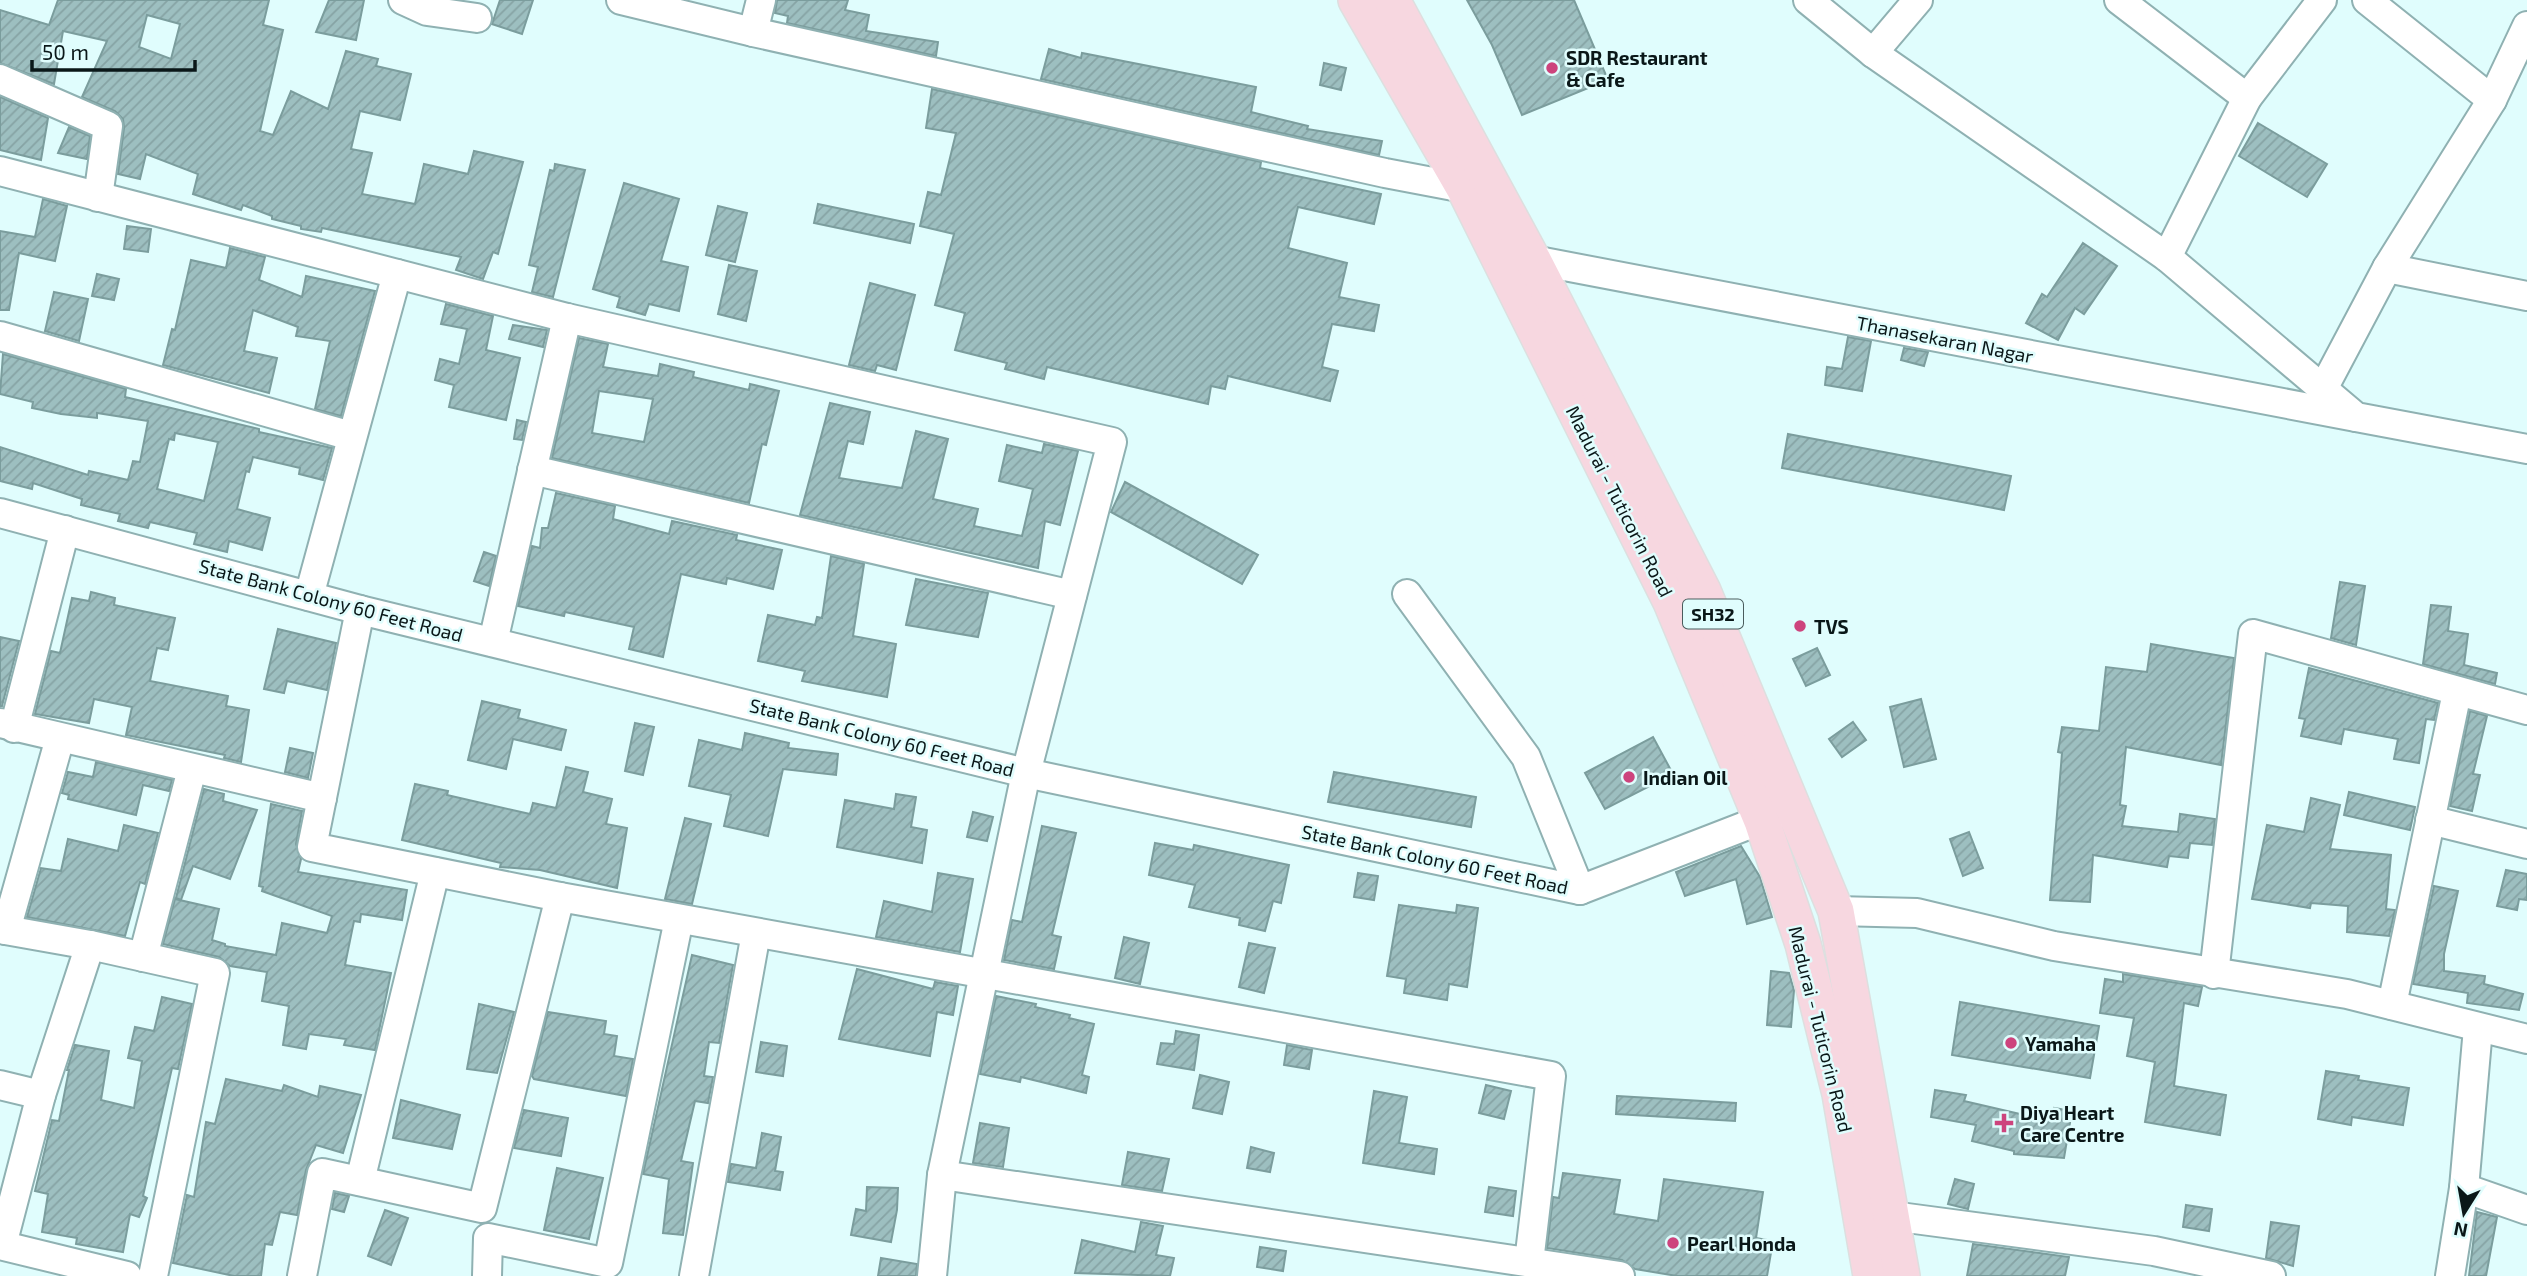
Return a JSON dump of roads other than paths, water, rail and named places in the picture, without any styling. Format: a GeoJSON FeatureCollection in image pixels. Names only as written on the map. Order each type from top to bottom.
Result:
{"type":"FeatureCollection","features":[{"type":"Feature","properties":{"kind":"main road","name":"Madurai - Tuticorin Road"},"geometry":{"type":"LineString","coordinates":[[1356,0],[1464,188],[1778,814],[1836,911],[1902,1276]]}},
{"type":"Feature","properties":{"kind":"main road","name":"Madurai - Tuticorin Road"},"geometry":{"type":"LineString","coordinates":[[1392,0],[1533,260],[1703,591],[1778,814],[1803,944],[1837,1081],[1871,1276]]}},
{"type":"Feature","properties":{"kind":"street"},"geometry":{"type":"LineString","coordinates":[[403,0],[427,11],[477,18]]}},
{"type":"Feature","properties":{"kind":"street"},"geometry":{"type":"LineString","coordinates":[[621,0],[1385,173],[1464,188]]}},
{"type":"Feature","properties":{"kind":"street"},"geometry":{"type":"LineString","coordinates":[[753,32],[761,0]]}},
{"type":"Feature","properties":{"kind":"street"},"geometry":{"type":"LineString","coordinates":[[1808,0],[1873,53],[2167,257],[2324,387],[2356,417]]}},
{"type":"Feature","properties":{"kind":"street"},"geometry":{"type":"LineString","coordinates":[[1873,53],[1918,0]]}},
{"type":"Feature","properties":{"kind":"street"},"geometry":{"type":"LineString","coordinates":[[2119,0],[2247,98]]}},
{"type":"Feature","properties":{"kind":"street"},"geometry":{"type":"LineString","coordinates":[[2167,257],[2247,98],[2322,0]]}},
{"type":"Feature","properties":{"kind":"street"},"geometry":{"type":"LineString","coordinates":[[2367,0],[2492,100]]}},
{"type":"Feature","properties":{"kind":"street"},"geometry":{"type":"LineString","coordinates":[[2324,387],[2387,268],[2492,100],[2527,26]]}},
{"type":"Feature","properties":{"kind":"street"},"geometry":{"type":"LineString","coordinates":[[0,79],[108,126],[98,197]]}},
{"type":"Feature","properties":{"kind":"street"},"geometry":{"type":"LineString","coordinates":[[0,171],[567,318],[1112,442],[1026,773],[942,1175],[932,1276]]}},
{"type":"Feature","properties":{"kind":"street","name":"Thanasekaran Nagar"},"geometry":{"type":"LineString","coordinates":[[1533,260],[2527,449]]}},
{"type":"Feature","properties":{"kind":"street"},"geometry":{"type":"LineString","coordinates":[[2387,268],[2527,296]]}},
{"type":"Feature","properties":{"kind":"street"},"geometry":{"type":"LineString","coordinates":[[309,596],[397,274]]}},
{"type":"Feature","properties":{"kind":"street"},"geometry":{"type":"LineString","coordinates":[[493,642],[567,318]]}},
{"type":"Feature","properties":{"kind":"street"},"geometry":{"type":"LineString","coordinates":[[0,336],[351,436]]}},
{"type":"Feature","properties":{"kind":"street"},"geometry":{"type":"LineString","coordinates":[[532,470],[1072,595]]}},
{"type":"Feature","properties":{"kind":"street","name":"State Bank Colony 60 Feet Road"},"geometry":{"type":"LineString","coordinates":[[0,513],[360,610],[1026,773],[1580,890],[1778,814]]}},
{"type":"Feature","properties":{"kind":"street"},"geometry":{"type":"LineString","coordinates":[[65,530],[7,726],[322,798]]}},
{"type":"Feature","properties":{"kind":"street"},"geometry":{"type":"LineString","coordinates":[[1408,594],[1526,757],[1580,890]]}},
{"type":"Feature","properties":{"kind":"street"},"geometry":{"type":"LineString","coordinates":[[360,610],[312,847],[679,919],[1551,1076],[1529,1262]]}},
{"type":"Feature","properties":{"kind":"street"},"geometry":{"type":"LineString","coordinates":[[2214,974],[2253,634],[2527,710]]}},
{"type":"Feature","properties":{"kind":"street"},"geometry":{"type":"LineString","coordinates":[[2392,1005],[2457,692]]}},
{"type":"Feature","properties":{"kind":"street"},"geometry":{"type":"LineString","coordinates":[[60,738],[3,929],[215,972],[153,1276]]}},
{"type":"Feature","properties":{"kind":"street"},"geometry":{"type":"LineString","coordinates":[[143,957],[192,769]]}},
{"type":"Feature","properties":{"kind":"street"},"geometry":{"type":"LineString","coordinates":[[2430,820],[2527,844]]}},
{"type":"Feature","properties":{"kind":"street"},"geometry":{"type":"LineString","coordinates":[[360,1181],[435,872]]}},
{"type":"Feature","properties":{"kind":"street"},"geometry":{"type":"LineString","coordinates":[[487,1276],[488,1238],[482,1208],[560,897]]}},
{"type":"Feature","properties":{"kind":"street"},"geometry":{"type":"LineString","coordinates":[[1836,911],[1917,913],[2054,946],[2347,994],[2527,1039]]}},
{"type":"Feature","properties":{"kind":"street"},"geometry":{"type":"LineString","coordinates":[[488,1238],[608,1263],[679,919]]}},
{"type":"Feature","properties":{"kind":"street"},"geometry":{"type":"LineString","coordinates":[[694,1276],[756,933]]}},
{"type":"Feature","properties":{"kind":"street"},"geometry":{"type":"LineString","coordinates":[[90,945],[41,1095],[1,1245],[127,1276]]}},
{"type":"Feature","properties":{"kind":"street"},"geometry":{"type":"LineString","coordinates":[[2450,1276],[2464,1188],[2478,1028]]}},
{"type":"Feature","properties":{"kind":"street"},"geometry":{"type":"LineString","coordinates":[[0,1085],[41,1095]]}},
{"type":"Feature","properties":{"kind":"street"},"geometry":{"type":"LineString","coordinates":[[302,1276],[322,1173],[482,1208]]}},
{"type":"Feature","properties":{"kind":"street"},"geometry":{"type":"LineString","coordinates":[[942,1175],[1620,1276]]}},
{"type":"Feature","properties":{"kind":"street"},"geometry":{"type":"LineString","coordinates":[[2464,1188],[2527,1210]]}},
{"type":"Feature","properties":{"kind":"street"},"geometry":{"type":"LineString","coordinates":[[1892,1216],[2154,1251],[2271,1276]]}},
{"type":"Feature","properties":{"kind":"place","name":"SDR Restaurant & Cafe"},"geometry":{"type":"Point","coordinates":[1552,68]}},
{"type":"Feature","properties":{"kind":"place","name":"TVS"},"geometry":{"type":"Point","coordinates":[1800,626]}},
{"type":"Feature","properties":{"kind":"place","name":"Indian Oil"},"geometry":{"type":"Point","coordinates":[1629,777]}},
{"type":"Feature","properties":{"kind":"place","name":"Yamaha"},"geometry":{"type":"Point","coordinates":[2011,1043]}},
{"type":"Feature","properties":{"kind":"place","name":"Diya Heart Care Centre"},"geometry":{"type":"Point","coordinates":[2004,1123]}},
{"type":"Feature","properties":{"kind":"place","name":"Pearl Honda"},"geometry":{"type":"Point","coordinates":[1673,1243]}}]}
